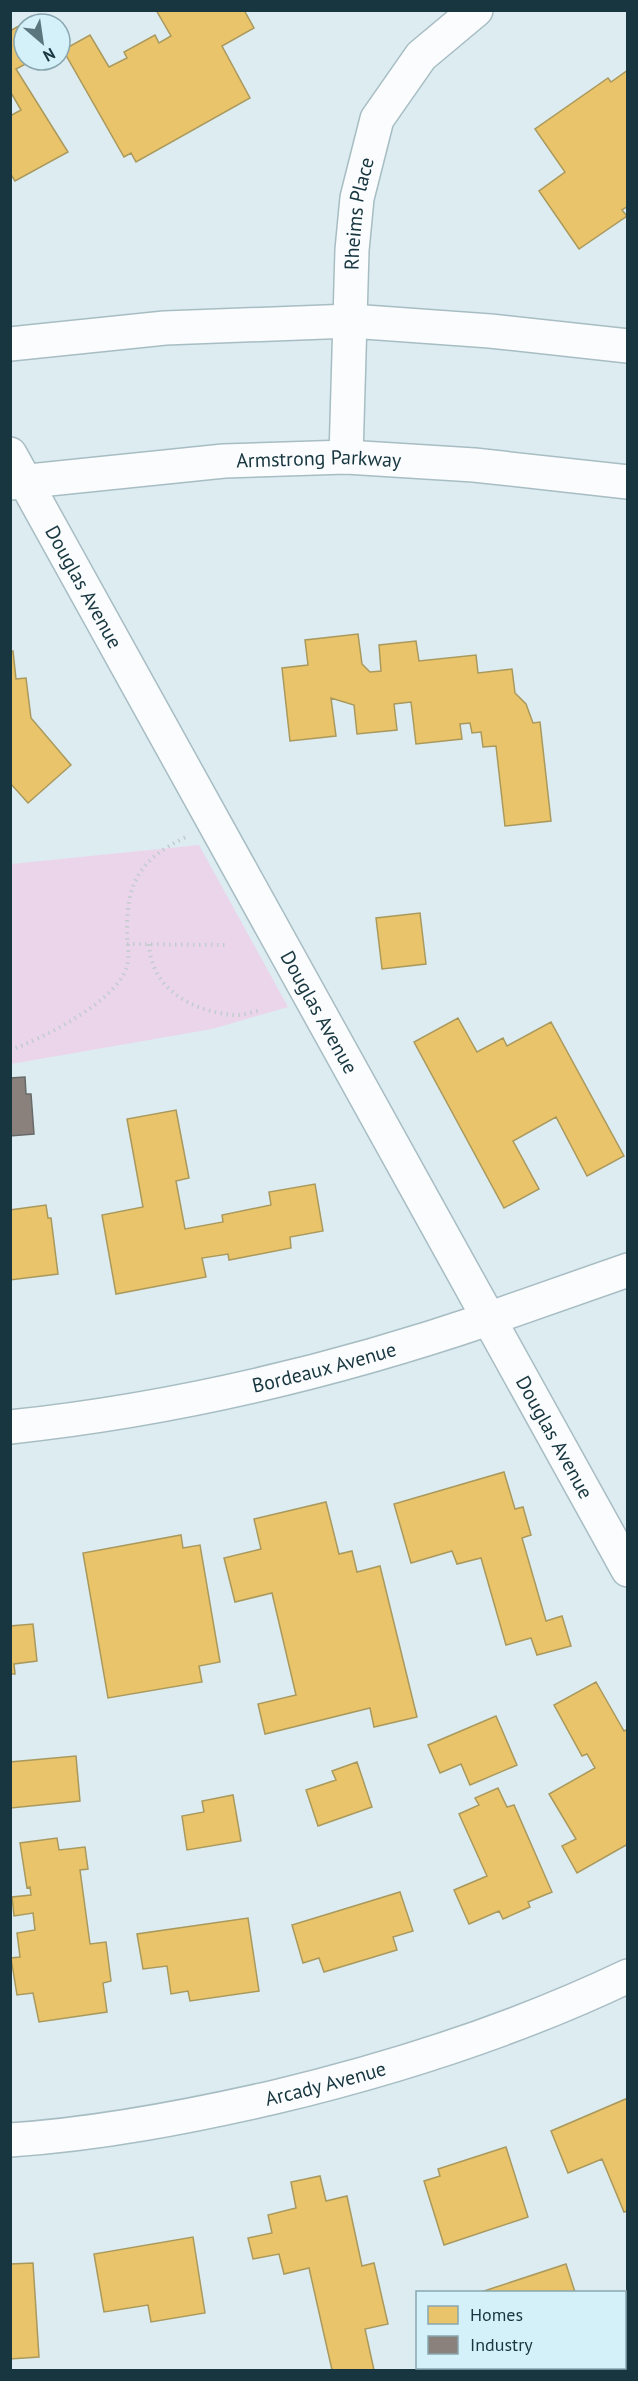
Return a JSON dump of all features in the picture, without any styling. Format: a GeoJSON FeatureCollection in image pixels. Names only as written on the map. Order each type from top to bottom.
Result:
{"type":"FeatureCollection","features":[{"type":"Feature","properties":{"kind":"street","name":"Rheims Place"},"geometry":{"type":"LineString","coordinates":[[346,457],[351,262],[357,198],[377,119],[421,56],[476,10]]}},
{"type":"Feature","properties":{"kind":"street"},"geometry":{"type":"LineString","coordinates":[[10,344],[165,328],[351,321],[490,331],[627,346]]}},
{"type":"Feature","properties":{"kind":"street","name":"Armstrong Parkway"},"geometry":{"type":"LineString","coordinates":[[16,473],[224,461],[346,457],[474,465],[627,482]]}},
{"type":"Feature","properties":{"kind":"street","name":"Douglas Avenue"},"geometry":{"type":"LineString","coordinates":[[16,473],[627,1570]]}},
{"type":"Feature","properties":{"kind":"street","name":"Bordeaux Avenue"},"geometry":{"type":"LineString","coordinates":[[10,1427],[73,1421],[230,1392],[429,1338],[627,1270]]}},
{"type":"Feature","properties":{"kind":"street","name":"Arcady Avenue"},"geometry":{"type":"LineString","coordinates":[[10,2140],[155,2123],[324,2085],[508,2028],[627,1976]]}},
{"type":"Feature","properties":{"kind":"path"},"geometry":{"type":"LineString","coordinates":[[10,1050],[38,1041],[68,1023],[116,986],[127,967],[127,905],[135,876],[153,856],[213,823]]}},
{"type":"Feature","properties":{"kind":"path"},"geometry":{"type":"LineString","coordinates":[[127,944],[225,945]]}},
{"type":"Feature","properties":{"kind":"path"},"geometry":{"type":"LineString","coordinates":[[149,944],[154,972],[165,988],[186,1001],[235,1016],[261,1010]]}},
{"type":"Feature","properties":{"kind":"shaded area"},"geometry":{"type":"Polygon","coordinates":[[[199,845],[288,1007],[212,1029],[11,1064],[11,864],[199,845]]]}},
{"type":"Feature","properties":{"kind":"building: Homes"},"geometry":{"type":"Polygon","coordinates":[[[156,10],[244,10],[254,28],[222,46],[250,98],[136,162],[131,153],[124,157],[72,66],[72,45],[90,35],[109,67],[127,58],[124,52],[155,35],[159,43],[171,36],[156,10]]]}},
{"type":"Feature","properties":{"kind":"building: Homes"},"geometry":{"type":"Polygon","coordinates":[[[12,30],[12,72],[18,72],[68,152],[15,181],[10,173],[10,116],[21,110],[10,91],[10,31],[12,30]]]}},
{"type":"Feature","properties":{"kind":"building: Homes"},"geometry":{"type":"Polygon","coordinates":[[[628,70],[628,206],[622,210],[627,216],[579,249],[539,191],[565,172],[535,129],[608,78],[611,82],[628,70]]]}},
{"type":"Feature","properties":{"kind":"building: Homes"},"geometry":{"type":"Polygon","coordinates":[[[358,634],[362,664],[370,672],[381,671],[379,645],[416,641],[419,661],[476,655],[478,673],[512,669],[515,693],[526,704],[533,723],[540,722],[551,821],[505,826],[496,746],[483,747],[481,732],[472,733],[470,723],[460,724],[462,739],[416,744],[411,702],[394,704],[397,730],[357,734],[354,705],[331,698],[336,736],[290,741],[282,668],[308,665],[305,640],[358,634]]]}},
{"type":"Feature","properties":{"kind":"building: Homes"},"geometry":{"type":"Polygon","coordinates":[[[10,651],[13,651],[16,679],[26,678],[31,718],[71,765],[28,803],[10,783],[10,651]]]}},
{"type":"Feature","properties":{"kind":"building: Homes"},"geometry":{"type":"Polygon","coordinates":[[[420,913],[426,964],[382,969],[376,918],[420,913]]]}},
{"type":"Feature","properties":{"kind":"building: Homes"},"geometry":{"type":"Polygon","coordinates":[[[458,1018],[477,1052],[503,1038],[507,1046],[551,1022],[624,1156],[587,1176],[556,1117],[513,1141],[539,1189],[504,1208],[414,1042],[458,1018]]]}},
{"type":"Feature","properties":{"kind":"building: Homes"},"geometry":{"type":"Polygon","coordinates":[[[176,1110],[189,1178],[176,1181],[185,1229],[223,1222],[222,1215],[271,1205],[269,1192],[315,1184],[323,1231],[290,1237],[291,1248],[229,1260],[228,1254],[202,1258],[206,1277],[116,1294],[102,1215],[143,1207],[127,1119],[176,1110]]]}},
{"type":"Feature","properties":{"kind":"building: Homes"},"geometry":{"type":"Polygon","coordinates":[[[46,1205],[48,1218],[51,1218],[58,1274],[10,1280],[10,1210],[46,1205]]]}},
{"type":"Feature","properties":{"kind":"building: Homes"},"geometry":{"type":"Polygon","coordinates":[[[504,1472],[515,1509],[523,1507],[531,1535],[522,1538],[546,1621],[562,1616],[571,1646],[537,1655],[531,1638],[506,1645],[481,1558],[457,1564],[452,1551],[411,1563],[394,1504],[504,1472]]]}},
{"type":"Feature","properties":{"kind":"building: Homes"},"geometry":{"type":"Polygon","coordinates":[[[326,1502],[339,1554],[352,1551],[357,1572],[380,1566],[417,1717],[374,1727],[370,1708],[265,1734],[258,1704],[296,1695],[272,1593],[235,1602],[224,1558],[261,1549],[254,1519],[326,1502]]]}},
{"type":"Feature","properties":{"kind":"building: Homes"},"geometry":{"type":"Polygon","coordinates":[[[181,1535],[183,1548],[200,1545],[220,1662],[199,1666],[202,1682],[108,1698],[83,1553],[181,1535]]]}},
{"type":"Feature","properties":{"kind":"building: Homes"},"geometry":{"type":"Polygon","coordinates":[[[33,1624],[37,1661],[14,1664],[15,1674],[10,1674],[10,1626],[33,1624]]]}},
{"type":"Feature","properties":{"kind":"building: Homes"},"geometry":{"type":"Polygon","coordinates":[[[596,1682],[624,1731],[628,1729],[628,1844],[577,1873],[562,1846],[576,1839],[549,1794],[595,1768],[587,1754],[582,1756],[554,1705],[596,1682]]]}},
{"type":"Feature","properties":{"kind":"building: Homes"},"geometry":{"type":"Polygon","coordinates":[[[496,1716],[517,1765],[470,1785],[461,1764],[440,1773],[428,1745],[496,1716]]]}},
{"type":"Feature","properties":{"kind":"building: Homes"},"geometry":{"type":"Polygon","coordinates":[[[76,1756],[80,1801],[11,1808],[10,1762],[76,1756]]]}},
{"type":"Feature","properties":{"kind":"building: Homes"},"geometry":{"type":"Polygon","coordinates":[[[357,1762],[372,1807],[318,1826],[306,1790],[336,1780],[332,1771],[357,1762]]]}},
{"type":"Feature","properties":{"kind":"building: Homes"},"geometry":{"type":"Polygon","coordinates":[[[498,1788],[507,1807],[514,1805],[552,1892],[528,1902],[530,1907],[503,1919],[499,1911],[469,1924],[454,1890],[487,1876],[459,1814],[479,1805],[475,1798],[498,1788]]]}},
{"type":"Feature","properties":{"kind":"building: Homes"},"geometry":{"type":"Polygon","coordinates":[[[233,1795],[241,1841],[187,1850],[182,1816],[204,1812],[202,1801],[233,1795]]]}},
{"type":"Feature","properties":{"kind":"building: Homes"},"geometry":{"type":"Polygon","coordinates":[[[57,1838],[59,1850],[85,1847],[88,1869],[80,1870],[90,1944],[106,1942],[111,1981],[103,1983],[107,2012],[39,2022],[33,1993],[17,1995],[11,1958],[20,1957],[17,1933],[35,1930],[33,1913],[14,1916],[12,1897],[31,1895],[30,1887],[27,1888],[20,1843],[57,1838]]]}},
{"type":"Feature","properties":{"kind":"building: Homes"},"geometry":{"type":"Polygon","coordinates":[[[400,1892],[413,1931],[393,1937],[397,1950],[324,1972],[319,1958],[303,1963],[292,1925],[400,1892]]]}},
{"type":"Feature","properties":{"kind":"building: Homes"},"geometry":{"type":"Polygon","coordinates":[[[248,1918],[259,1991],[190,2001],[188,1991],[171,1994],[167,1966],[143,1969],[137,1934],[248,1918]]]}},
{"type":"Feature","properties":{"kind":"building: Homes"},"geometry":{"type":"Polygon","coordinates":[[[628,2098],[628,2211],[624,2212],[602,2159],[568,2173],[551,2131],[628,2098]]]}},
{"type":"Feature","properties":{"kind":"building: Homes"},"geometry":{"type":"Polygon","coordinates":[[[506,2147],[528,2217],[444,2245],[424,2181],[440,2176],[438,2169],[506,2147]]]}},
{"type":"Feature","properties":{"kind":"building: Homes"},"geometry":{"type":"Polygon","coordinates":[[[320,2176],[326,2201],[347,2196],[362,2266],[374,2263],[388,2324],[365,2329],[374,2370],[332,2370],[309,2268],[284,2274],[279,2254],[253,2259],[248,2238],[272,2233],[268,2215],[296,2208],[291,2182],[320,2176]]]}},
{"type":"Feature","properties":{"kind":"building: Homes"},"geometry":{"type":"Polygon","coordinates":[[[193,2237],[205,2313],[151,2322],[148,2305],[104,2312],[94,2254],[193,2237]]]}},
{"type":"Feature","properties":{"kind":"building: Homes"},"geometry":{"type":"Polygon","coordinates":[[[33,2263],[39,2357],[10,2359],[10,2264],[33,2263]]]}},
{"type":"Feature","properties":{"kind":"building: Homes"},"geometry":{"type":"Polygon","coordinates":[[[566,2264],[575,2291],[484,2291],[566,2264]]]}},
{"type":"Feature","properties":{"kind":"building: Homes"},"geometry":{"type":"Polygon","coordinates":[[[628,2319],[628,2370],[624,2370],[626,2369],[626,2320],[628,2319]]]}},
{"type":"Feature","properties":{"kind":"building: Industry"},"geometry":{"type":"Polygon","coordinates":[[[25,1077],[26,1094],[31,1094],[34,1134],[10,1136],[10,1078],[25,1077]]]}}]}
